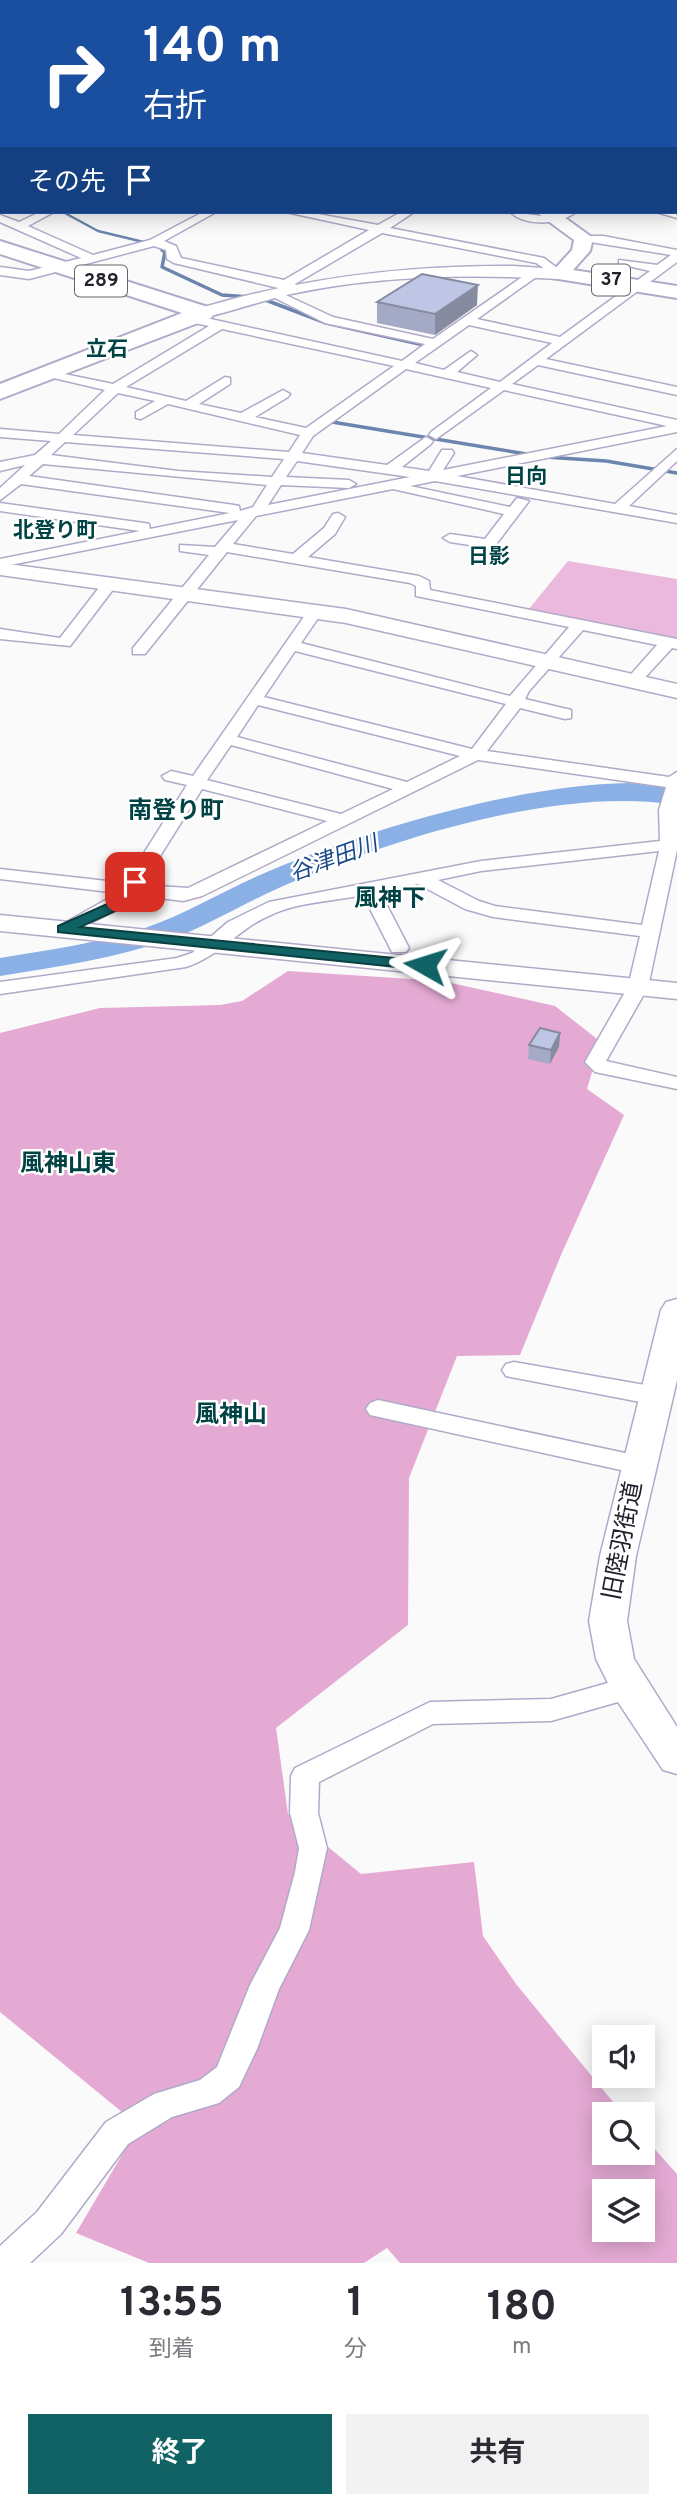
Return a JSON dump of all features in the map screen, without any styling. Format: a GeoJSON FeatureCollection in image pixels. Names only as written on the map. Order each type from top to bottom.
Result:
{"type":"FeatureCollection","features":[{"type":"Feature","properties":{"kind":"highway","name":"289"},"geometry":{"type":"LineString","coordinates":[[0,247],[203,319]]}},
{"type":"Feature","properties":{"kind":"highway"},"geometry":{"type":"LineString","coordinates":[[0,392],[203,319]]}},
{"type":"Feature","properties":{"kind":"main road","name":"37"},"geometry":{"type":"LineString","coordinates":[[557,214],[584,239],[581,251],[559,274]]}},
{"type":"Feature","properties":{"kind":"main road","name":"37"},"geometry":{"type":"LineString","coordinates":[[559,274],[639,284],[677,292]]}},
{"type":"Feature","properties":{"kind":"street"},"geometry":{"type":"LineString","coordinates":[[20,226],[44,214]]}},
{"type":"Feature","properties":{"kind":"street"},"geometry":{"type":"LineString","coordinates":[[9,284],[29,275],[154,242],[207,214]]}},
{"type":"Feature","properties":{"kind":"street"},"geometry":{"type":"LineString","coordinates":[[301,214],[540,260],[559,274]]}},
{"type":"Feature","properties":{"kind":"street"},"geometry":{"type":"LineString","coordinates":[[326,219],[335,214]]}},
{"type":"Feature","properties":{"kind":"street"},"geometry":{"type":"LineString","coordinates":[[0,496],[115,388],[203,319],[283,288],[405,214]]}},
{"type":"Feature","properties":{"kind":"street"},"geometry":{"type":"LineString","coordinates":[[520,214],[530,219],[552,214]]}},
{"type":"Feature","properties":{"kind":"street"},"geometry":{"type":"LineString","coordinates":[[0,218],[91,258]]}},
{"type":"Feature","properties":{"kind":"street"},"geometry":{"type":"LineString","coordinates":[[584,239],[603,239],[677,255]]}},
{"type":"Feature","properties":{"kind":"street"},"geometry":{"type":"LineString","coordinates":[[154,242],[172,248],[173,259],[178,261],[283,288],[328,320],[435,343]]}},
{"type":"Feature","properties":{"kind":"street"},"geometry":{"type":"LineString","coordinates":[[395,479],[431,438],[677,255]]}},
{"type":"Feature","properties":{"kind":"street"},"geometry":{"type":"LineString","coordinates":[[623,262],[659,269]]}},
{"type":"Feature","properties":{"kind":"street"},"geometry":{"type":"LineString","coordinates":[[0,271],[29,275]]}},
{"type":"Feature","properties":{"kind":"street"},"geometry":{"type":"LineString","coordinates":[[283,288],[410,272],[559,274]]}},
{"type":"Feature","properties":{"kind":"street"},"geometry":{"type":"LineString","coordinates":[[139,651],[187,594],[186,590],[256,511],[308,433],[535,272]]}},
{"type":"Feature","properties":{"kind":"street"},"geometry":{"type":"LineString","coordinates":[[203,319],[677,426]]}},
{"type":"Feature","properties":{"kind":"street"},"geometry":{"type":"LineString","coordinates":[[468,321],[561,341]]}},
{"type":"Feature","properties":{"kind":"street"},"geometry":{"type":"LineString","coordinates":[[447,374],[471,355]]}},
{"type":"Feature","properties":{"kind":"street"},"geometry":{"type":"LineString","coordinates":[[535,360],[677,391]]}},
{"type":"Feature","properties":{"kind":"street"},"geometry":{"type":"LineString","coordinates":[[50,373],[308,433]]}},
{"type":"Feature","properties":{"kind":"street"},"geometry":{"type":"LineString","coordinates":[[188,405],[225,381]]}},
{"type":"Feature","properties":{"kind":"street"},"geometry":{"type":"LineString","coordinates":[[243,418],[283,394]]}},
{"type":"Feature","properties":{"kind":"street"},"geometry":{"type":"LineString","coordinates":[[141,415],[166,400]]}},
{"type":"Feature","properties":{"kind":"street"},"geometry":{"type":"LineString","coordinates":[[0,563],[256,511],[395,479],[433,476],[677,426]]}},
{"type":"Feature","properties":{"kind":"street"},"geometry":{"type":"LineString","coordinates":[[0,433],[293,456],[395,479],[439,497],[514,512]]}},
{"type":"Feature","properties":{"kind":"street"},"geometry":{"type":"LineString","coordinates":[[433,476],[447,453]]}},
{"type":"Feature","properties":{"kind":"street"},"geometry":{"type":"LineString","coordinates":[[618,509],[675,456]]}},
{"type":"Feature","properties":{"kind":"street"},"geometry":{"type":"LineString","coordinates":[[0,467],[14,461],[42,458],[167,474],[277,481],[353,484],[386,477],[395,479]]}},
{"type":"Feature","properties":{"kind":"street"},"geometry":{"type":"LineString","coordinates":[[433,476],[677,519]]}},
{"type":"Feature","properties":{"kind":"street"},"geometry":{"type":"LineString","coordinates":[[18,479],[256,511]]}},
{"type":"Feature","properties":{"kind":"street"},"geometry":{"type":"LineString","coordinates":[[439,497],[453,480]]}},
{"type":"Feature","properties":{"kind":"street"},"geometry":{"type":"LineString","coordinates":[[450,538],[489,544],[527,494]]}},
{"type":"Feature","properties":{"kind":"street"},"geometry":{"type":"LineString","coordinates":[[0,507],[160,529]]}},
{"type":"Feature","properties":{"kind":"street"},"geometry":{"type":"LineString","coordinates":[[298,559],[330,531],[338,517]]}},
{"type":"Feature","properties":{"kind":"street"},"geometry":{"type":"LineString","coordinates":[[185,548],[298,559],[414,579],[424,584],[421,593],[673,643]]}},
{"type":"Feature","properties":{"kind":"street"},"geometry":{"type":"LineString","coordinates":[[0,569],[315,611],[677,691]]}},
{"type":"Feature","properties":{"kind":"street"},"geometry":{"type":"LineString","coordinates":[[0,634],[64,643],[110,583]]}},
{"type":"Feature","properties":{"kind":"street"},"geometry":{"type":"LineString","coordinates":[[74,930],[119,904],[198,781],[315,611]]}},
{"type":"Feature","properties":{"kind":"street"},"geometry":{"type":"LineString","coordinates":[[0,874],[183,895],[195,892],[476,755],[516,702],[520,690],[580,624]]}},
{"type":"Feature","properties":{"kind":"street"},"geometry":{"type":"LineString","coordinates":[[633,681],[673,643]]}},
{"type":"Feature","properties":{"kind":"street"},"geometry":{"type":"LineString","coordinates":[[290,645],[513,698],[516,702],[565,714]]}},
{"type":"Feature","properties":{"kind":"street"},"geometry":{"type":"LineString","coordinates":[[254,699],[476,755],[676,781],[668,810],[672,854],[638,987],[596,1059],[596,1065],[677,1083]]}},
{"type":"Feature","properties":{"kind":"street"},"geometry":{"type":"LineString","coordinates":[[227,740],[407,787]]}},
{"type":"Feature","properties":{"kind":"street"},"geometry":{"type":"LineString","coordinates":[[171,776],[341,819]]}},
{"type":"Feature","properties":{"kind":"street"},"geometry":{"type":"LineString","coordinates":[[0,988],[179,963],[199,957],[204,943],[269,908],[369,888],[481,866],[672,854]]}},
{"type":"Feature","properties":{"kind":"street"},"geometry":{"type":"LineString","coordinates":[[421,878],[472,905],[493,911],[650,932]]}},
{"type":"Feature","properties":{"kind":"street"},"geometry":{"type":"LineString","coordinates":[[369,888],[399,948]]}},
{"type":"Feature","properties":{"kind":"street"},"geometry":{"type":"LineString","coordinates":[[0,922],[677,991]]}},
{"type":"Feature","properties":{"kind":"street","name":"旧陸羽街道"},"geometry":{"type":"LineString","coordinates":[[677,1310],[664,1388],[639,1465],[618,1556],[608,1621],[615,1659],[629,1688],[677,1758]]}},
{"type":"Feature","properties":{"kind":"street"},"geometry":{"type":"LineString","coordinates":[[514,1370],[664,1388]]}},
{"type":"Feature","properties":{"kind":"street"},"geometry":{"type":"LineString","coordinates":[[378,1409],[639,1465]]}},
{"type":"Feature","properties":{"kind":"street"},"geometry":{"type":"LineString","coordinates":[[6,2263],[49,2222],[117,2133],[165,2104],[208,2093],[228,2077],[244,2045],[265,1985],[294,1930],[309,1872],[313,1848],[304,1812],[305,1776],[430,1713],[551,1710],[629,1688]]}},
{"type":"Feature","properties":{"kind":"shaded area"},"geometry":{"type":"Polygon","coordinates":[[[568,561],[677,579],[677,640],[529,609],[568,561]]]}},
{"type":"Feature","properties":{"kind":"shaded area"},"geometry":{"type":"Polygon","coordinates":[[[288,971],[442,981],[555,1006],[601,1042],[587,1089],[624,1115],[561,1255],[520,1355],[457,1356],[409,1478],[408,1625],[276,1728],[288,1814],[361,1874],[474,1862],[483,1936],[516,1984],[592,2076],[592,2088],[602,2088],[613,2102],[592,2102],[592,2165],[655,2165],[655,2149],[677,2174],[677,2263],[400,2263],[387,2248],[364,2263],[149,2263],[76,2233],[139,2126],[0,2012],[0,1033],[100,1008],[220,1005],[242,1001],[288,971]]]}},
{"type":"Feature","properties":{"kind":"building"},"geometry":{"type":"Polygon","coordinates":[[[422,274],[478,285],[435,314],[377,302],[422,274]]]}},
{"type":"Feature","properties":{"kind":"building"},"geometry":{"type":"Polygon","coordinates":[[[540,1028],[560,1033],[551,1050],[529,1045],[540,1028]]]}},
{"type":"Feature","properties":{"kind":"waterway"},"geometry":{"type":"LineString","coordinates":[[67,214],[98,231],[156,245],[164,251]]}},
{"type":"Feature","properties":{"kind":"waterway"},"geometry":{"type":"LineString","coordinates":[[162,250],[165,252],[162,267],[222,295],[250,297]]}},
{"type":"Feature","properties":{"kind":"waterway"},"geometry":{"type":"LineString","coordinates":[[263,299],[326,323],[428,346]]}},
{"type":"Feature","properties":{"kind":"waterway"},"geometry":{"type":"LineString","coordinates":[[336,419],[332,422],[545,457],[606,461],[677,473]]}},
{"type":"Feature","properties":{"kind":"waterway","name":"谷津田川"},"geometry":{"type":"LineString","coordinates":[[0,967],[92,951],[157,933],[192,920],[271,881],[324,860],[406,833],[461,819],[582,794],[629,791],[677,797]]}},
{"type":"Feature","properties":{"kind":"district","name":"立石"},"geometry":{"type":"Point","coordinates":[107,350]}},
{"type":"Feature","properties":{"kind":"district","name":"日向"},"geometry":{"type":"Point","coordinates":[526,477]}},
{"type":"Feature","properties":{"kind":"district","name":"北登り町"},"geometry":{"type":"Point","coordinates":[55,531]}},
{"type":"Feature","properties":{"kind":"district","name":"日影"},"geometry":{"type":"Point","coordinates":[489,557]}},
{"type":"Feature","properties":{"kind":"district","name":"南登り町"},"geometry":{"type":"Point","coordinates":[176,812]}},
{"type":"Feature","properties":{"kind":"district","name":"風神下"},"geometry":{"type":"Point","coordinates":[390,900]}},
{"type":"Feature","properties":{"kind":"district","name":"風神山東"},"geometry":{"type":"Point","coordinates":[68,1165]}},
{"type":"Feature","properties":{"kind":"district","name":"風神山"},"geometry":{"type":"Point","coordinates":[231,1416]}},
{"type":"Feature","properties":{"kind":"route"},"geometry":{"type":"LineString","coordinates":[[135,882],[119,904],[63,929],[425,965]]}}]}
